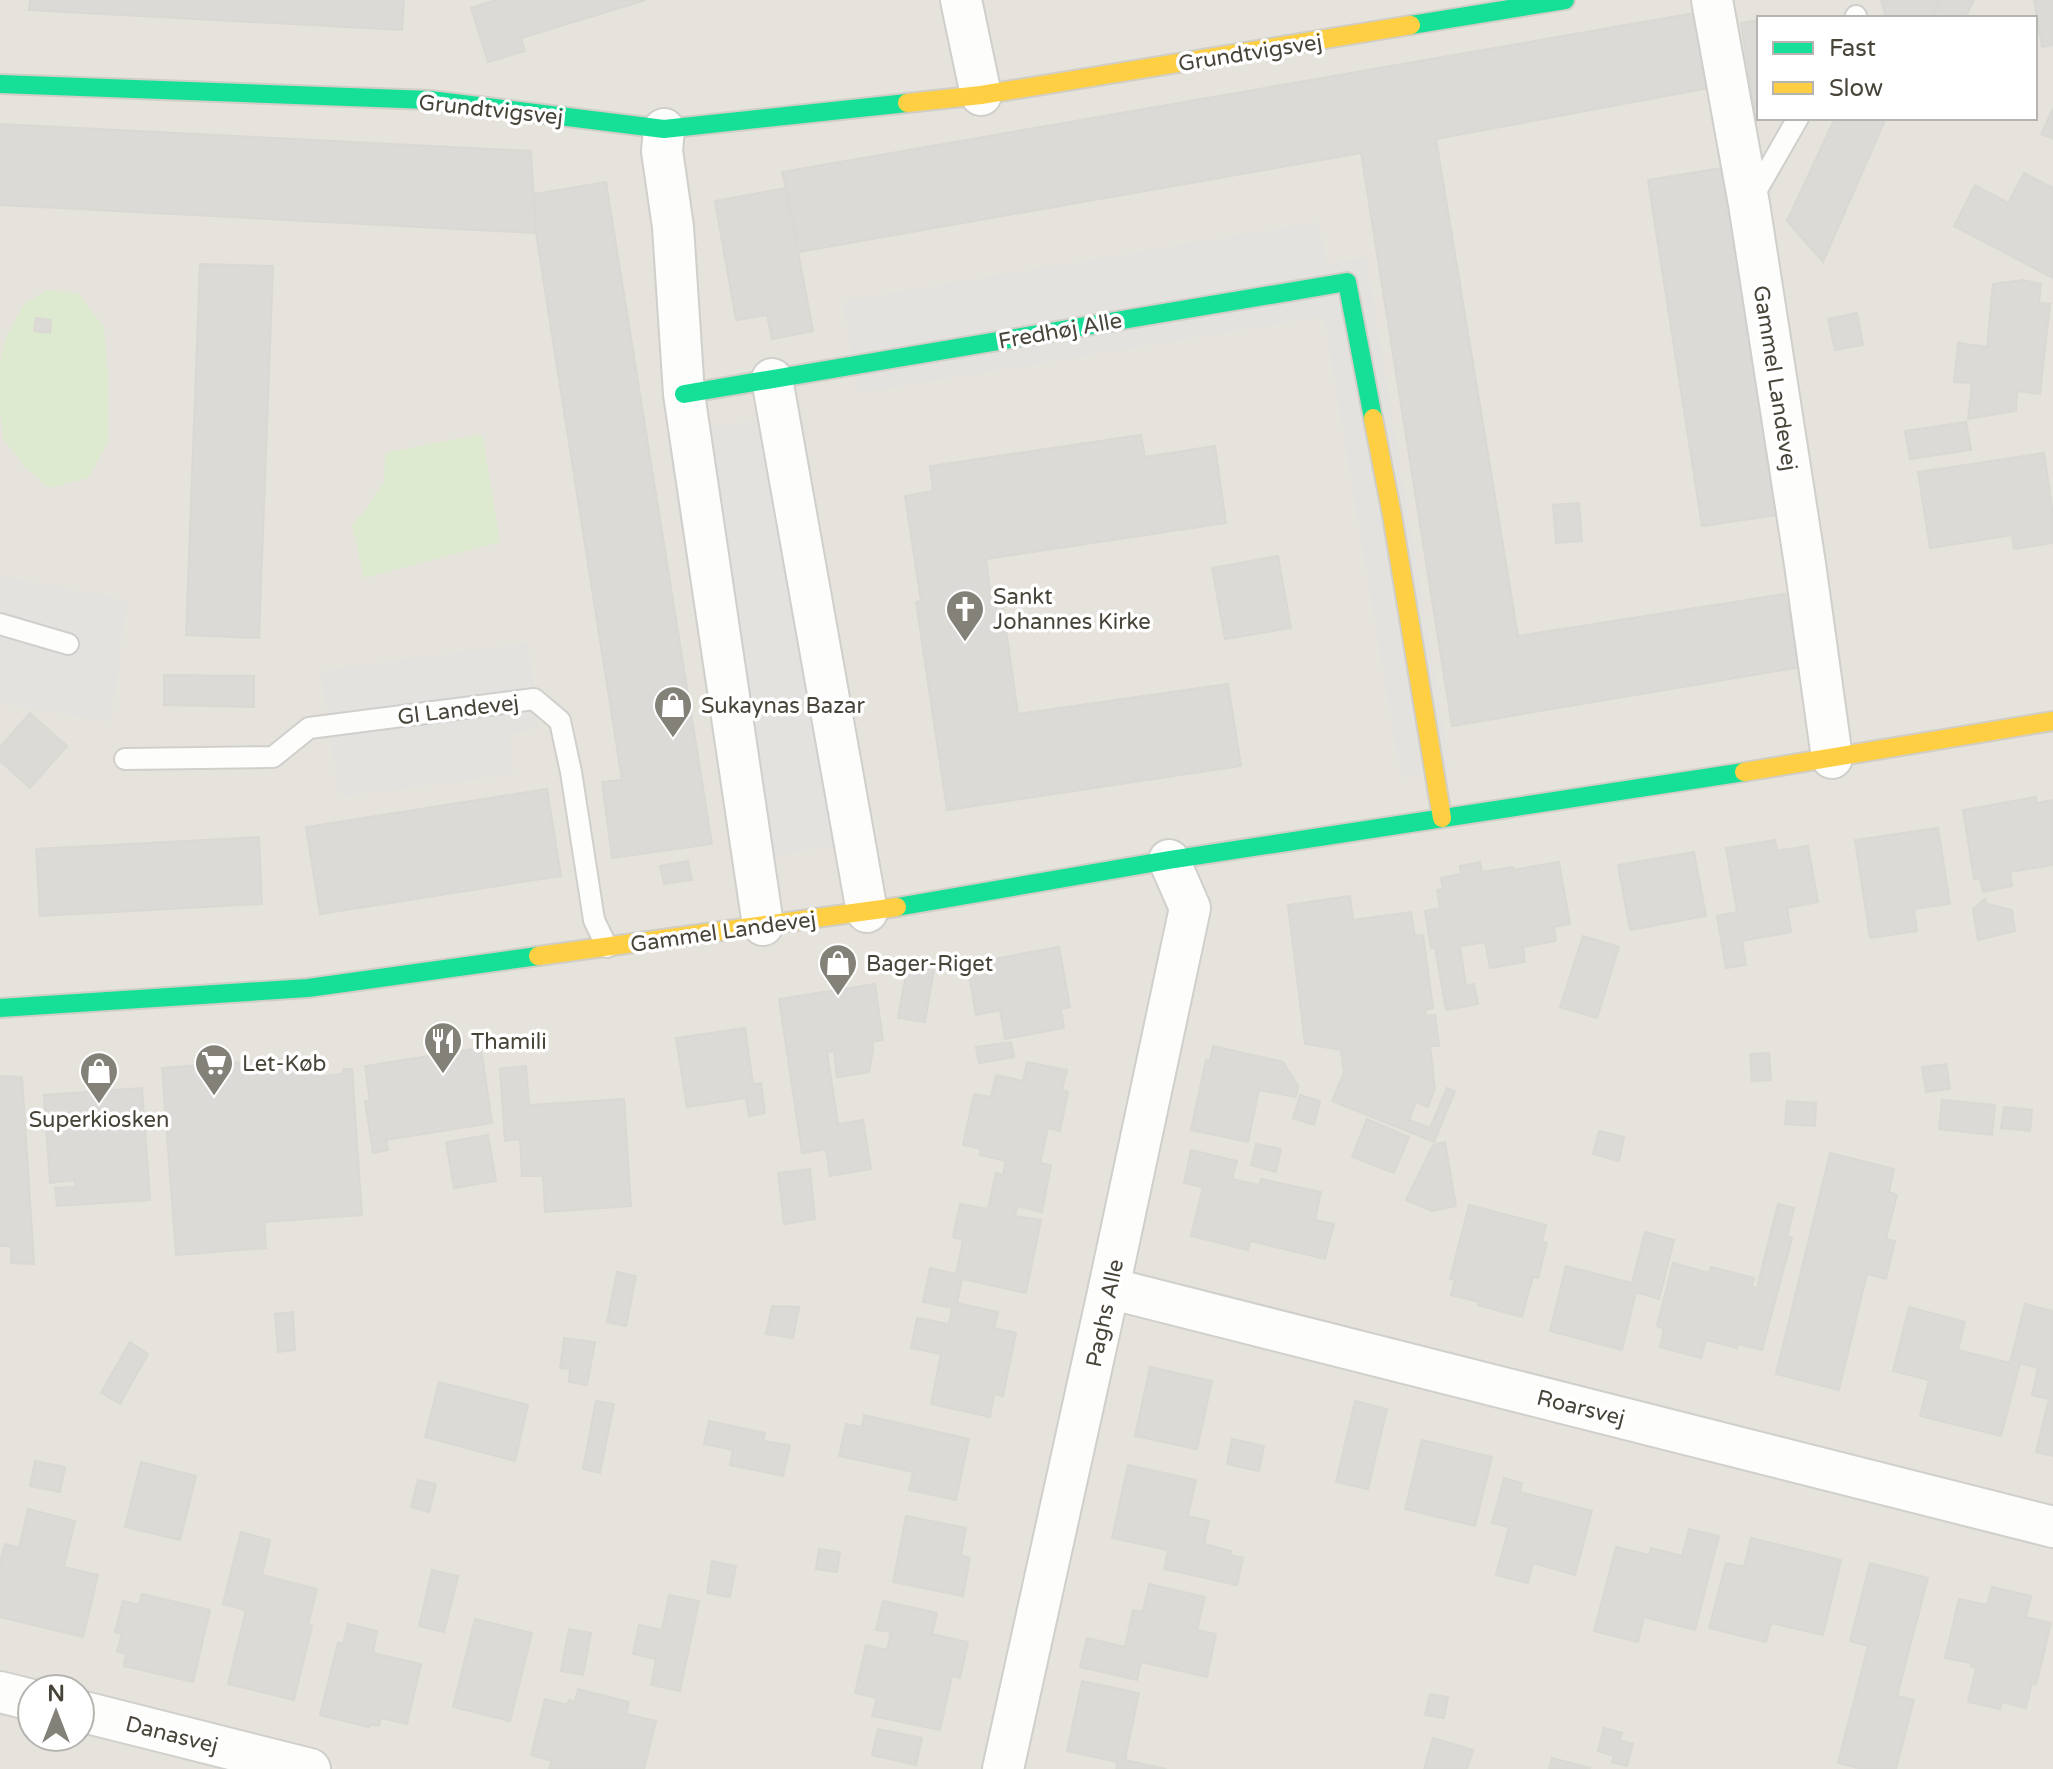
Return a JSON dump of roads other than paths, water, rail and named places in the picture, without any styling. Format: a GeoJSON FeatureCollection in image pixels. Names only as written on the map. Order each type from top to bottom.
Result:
{"type":"FeatureCollection","features":[{"type":"Feature","properties":{"kind":"street"},"geometry":{"type":"LineString","coordinates":[[961,0],[981,95]]}},
{"type":"Feature","properties":{"kind":"street","name":"Grundtvigsvej"},"geometry":{"type":"LineString","coordinates":[[0,84],[430,100],[664,129],[981,95],[1518,4],[1565,0]]}},
{"type":"Feature","properties":{"kind":"street","name":"Gammel Landevej"},"geometry":{"type":"LineString","coordinates":[[1712,0],[1749,204],[1832,758]]}},
{"type":"Feature","properties":{"kind":"street"},"geometry":{"type":"LineString","coordinates":[[664,129],[662,151],[673,227],[684,394],[763,925]]}},
{"type":"Feature","properties":{"kind":"street","name":"Fredhøj Alle"},"geometry":{"type":"LineString","coordinates":[[684,394],[1347,282],[1392,515],[1442,818]]}},
{"type":"Feature","properties":{"kind":"street"},"geometry":{"type":"LineString","coordinates":[[772,379],[867,912]]}},
{"type":"Feature","properties":{"kind":"street","name":"Gammel Landevej"},"geometry":{"type":"LineString","coordinates":[[0,1008],[308,988],[867,912],[1169,860],[2053,721]]}},
{"type":"Feature","properties":{"kind":"street","name":"Paghs Alle"},"geometry":{"type":"LineString","coordinates":[[1003,1769],[1190,908],[1169,860]]}},
{"type":"Feature","properties":{"kind":"street","name":"Roarsvej"},"geometry":{"type":"LineString","coordinates":[[1109,1288],[2053,1527]]}},
{"type":"Feature","properties":{"kind":"street","name":"Danasvej"},"geometry":{"type":"LineString","coordinates":[[96,1718],[174,1752],[310,1769]]}},
{"type":"Feature","properties":{"kind":"lane"},"geometry":{"type":"LineString","coordinates":[[1749,204],[1797,120]]}},
{"type":"Feature","properties":{"kind":"lane"},"geometry":{"type":"LineString","coordinates":[[0,624],[68,644]]}},
{"type":"Feature","properties":{"kind":"lane","name":"Gl Landevej"},"geometry":{"type":"LineString","coordinates":[[125,759],[273,757],[309,728],[534,699],[560,721],[594,920],[607,947]]}},
{"type":"Feature","properties":{"kind":"place","name":"Sankt Johannes Kirke"},"geometry":{"type":"Point","coordinates":[965,643]}},
{"type":"Feature","properties":{"kind":"place","name":"Sukaynas Bazar"},"geometry":{"type":"Point","coordinates":[673,739]}},
{"type":"Feature","properties":{"kind":"place","name":"Bager-Riget"},"geometry":{"type":"Point","coordinates":[838,997]}},
{"type":"Feature","properties":{"kind":"place","name":"Thamili"},"geometry":{"type":"Point","coordinates":[443,1075]}},
{"type":"Feature","properties":{"kind":"place","name":"Let-Køb"},"geometry":{"type":"Point","coordinates":[214,1097]}},
{"type":"Feature","properties":{"kind":"place","name":"Superkiosken"},"geometry":{"type":"Point","coordinates":[99,1105]}}]}
